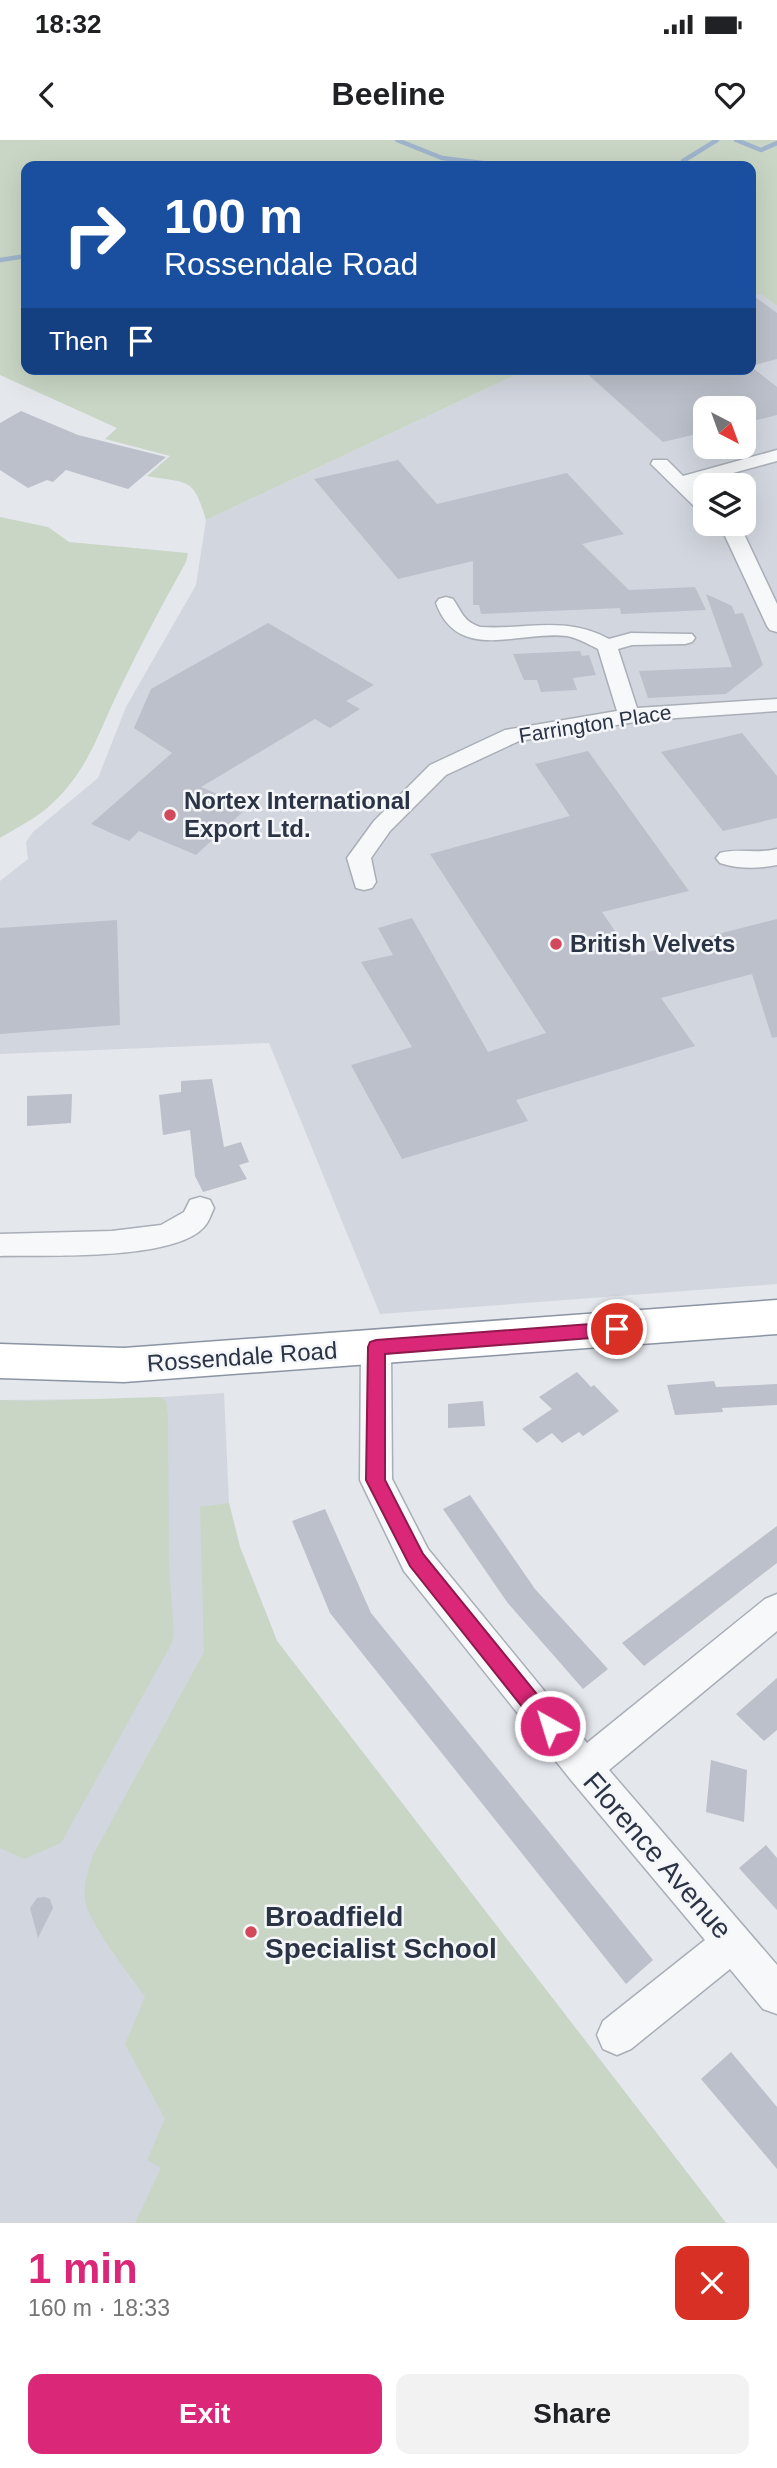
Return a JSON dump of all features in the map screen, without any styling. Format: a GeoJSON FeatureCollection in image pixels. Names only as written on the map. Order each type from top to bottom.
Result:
{"type":"FeatureCollection","features":[{"type":"Feature","properties":{"kind":"highway","name":"Rossendale Road"},"geometry":{"type":"LineString","coordinates":[[0,1361],[124,1365],[777,1317]]}},
{"type":"Feature","properties":{"kind":"street"},"geometry":{"type":"LineString","coordinates":[[681,482],[777,455]]}},
{"type":"Feature","properties":{"kind":"street"},"geometry":{"type":"LineString","coordinates":[[660,464],[693,494]]}},
{"type":"Feature","properties":{"kind":"street"},"geometry":{"type":"LineString","coordinates":[[735,536],[777,626]]}},
{"type":"Feature","properties":{"kind":"street"},"geometry":{"type":"LineString","coordinates":[[446,603],[448,617],[460,629],[480,634],[566,630],[586,635],[607,646],[631,639],[685,638]]}},
{"type":"Feature","properties":{"kind":"street"},"geometry":{"type":"LineString","coordinates":[[607,646],[629,716]]}},
{"type":"Feature","properties":{"kind":"street","name":"Farrington Place"},"geometry":{"type":"LineString","coordinates":[[364,882],[359,858],[382,826],[438,770],[513,735],[629,716],[777,705]]}},
{"type":"Feature","properties":{"kind":"street"},"geometry":{"type":"LineString","coordinates":[[728,858],[760,861],[777,857]]}},
{"type":"Feature","properties":{"kind":"street"},"geometry":{"type":"LineString","coordinates":[[0,1245],[112,1242],[166,1236],[194,1220],[200,1208]]}},
{"type":"Feature","properties":{"kind":"street","name":"Florence Avenue"},"geometry":{"type":"LineString","coordinates":[[376,1347],[376,1480],[416,1560],[584,1768],[777,1995]]}},
{"type":"Feature","properties":{"kind":"street"},"geometry":{"type":"LineString","coordinates":[[584,1768],[777,1610]]}},
{"type":"Feature","properties":{"kind":"street"},"geometry":{"type":"LineString","coordinates":[[617,2035],[733,1942]]}},
{"type":"Feature","properties":{"kind":"shaded area"},"geometry":{"type":"Polygon","coordinates":[[[756,290],[777,306],[777,1284],[380,1314],[269,1043],[0,1054],[0,881],[28,859],[26,842],[33,832],[98,778],[126,707],[196,585],[206,520],[515,375],[756,375],[756,290]]]}},
{"type":"Feature","properties":{"kind":"shaded area","name":"Broadfield Specialist School"},"geometry":{"type":"Polygon","coordinates":[[[224,1393],[229,1503],[240,1547],[277,1641],[726,2223],[0,2223],[0,1400],[132,1399],[224,1393]]]}},
{"type":"Feature","properties":{"kind":"green space"},"geometry":{"type":"Polygon","coordinates":[[[0,140],[777,140],[777,306],[761,294],[756,295],[756,161],[21,161],[21,375],[515,375],[206,520],[197,496],[187,484],[147,476],[170,456],[105,439],[117,428],[0,375],[0,140]]]}},
{"type":"Feature","properties":{"kind":"green space"},"geometry":{"type":"Polygon","coordinates":[[[0,517],[48,527],[69,542],[188,553],[186,562],[136,655],[82,766],[61,795],[46,809],[0,838],[0,517]]]}},
{"type":"Feature","properties":{"kind":"green space"},"geometry":{"type":"Polygon","coordinates":[[[159,1397],[166,1401],[168,1416],[169,1566],[174,1634],[172,1643],[61,1843],[24,1859],[0,1848],[0,1400],[159,1397]]]}},
{"type":"Feature","properties":{"kind":"green space","name":"Broadfield Specialist School"},"geometry":{"type":"Polygon","coordinates":[[[229,1503],[240,1547],[277,1641],[726,2223],[135,2223],[161,2168],[147,2160],[165,2119],[125,2044],[145,1997],[93,1920],[85,1898],[85,1887],[93,1855],[204,1652],[200,1507],[229,1503]]]}},
{"type":"Feature","properties":{"kind":"building"},"geometry":{"type":"Polygon","coordinates":[[[756,298],[777,313],[777,359],[756,365],[756,298]]]}},
{"type":"Feature","properties":{"kind":"building"},"geometry":{"type":"Polygon","coordinates":[[[756,371],[777,387],[777,415],[756,420],[756,396],[693,396],[693,435],[663,442],[589,375],[756,375],[756,371]]]}},
{"type":"Feature","properties":{"kind":"building"},"geometry":{"type":"Polygon","coordinates":[[[21,411],[78,435],[166,457],[128,489],[66,470],[53,482],[47,480],[28,488],[0,470],[0,423],[21,411]]]}},
{"type":"Feature","properties":{"kind":"building"},"geometry":{"type":"Polygon","coordinates":[[[398,460],[437,504],[567,473],[624,534],[582,544],[629,590],[695,587],[706,610],[621,614],[620,608],[481,614],[479,605],[473,605],[473,561],[398,579],[314,479],[398,460]]]}},
{"type":"Feature","properties":{"kind":"building"},"geometry":{"type":"Polygon","coordinates":[[[706,594],[732,606],[735,614],[743,613],[763,665],[726,694],[648,698],[639,671],[732,667],[706,594]]]}},
{"type":"Feature","properties":{"kind":"building"},"geometry":{"type":"Polygon","coordinates":[[[268,623],[374,685],[346,701],[360,709],[330,728],[315,719],[201,787],[248,807],[196,855],[139,831],[129,841],[91,824],[172,753],[134,728],[151,689],[268,623]]]}},
{"type":"Feature","properties":{"kind":"building"},"geometry":{"type":"Polygon","coordinates":[[[580,651],[582,656],[589,655],[596,675],[573,678],[577,690],[541,692],[537,680],[524,680],[513,654],[580,651]]]}},
{"type":"Feature","properties":{"kind":"building"},"geometry":{"type":"Polygon","coordinates":[[[742,733],[777,776],[777,818],[723,831],[661,752],[742,733]]]}},
{"type":"Feature","properties":{"kind":"building"},"geometry":{"type":"Polygon","coordinates":[[[588,751],[689,891],[602,912],[632,956],[777,919],[777,1037],[772,1038],[752,974],[661,998],[695,1046],[516,1100],[528,1121],[402,1159],[351,1065],[412,1047],[361,962],[393,955],[378,928],[412,918],[488,1052],[546,1033],[430,854],[570,816],[535,764],[588,751]]]}},
{"type":"Feature","properties":{"kind":"building"},"geometry":{"type":"Polygon","coordinates":[[[117,920],[120,1025],[0,1034],[0,928],[117,920]]]}},
{"type":"Feature","properties":{"kind":"building"},"geometry":{"type":"Polygon","coordinates":[[[212,1079],[224,1147],[241,1142],[249,1162],[239,1165],[247,1179],[203,1192],[195,1176],[190,1130],[163,1135],[159,1095],[181,1092],[181,1081],[212,1079]]]}},
{"type":"Feature","properties":{"kind":"building"},"geometry":{"type":"Polygon","coordinates":[[[72,1094],[71,1123],[27,1126],[27,1096],[72,1094]]]}},
{"type":"Feature","properties":{"kind":"building"},"geometry":{"type":"Polygon","coordinates":[[[577,1372],[619,1411],[583,1436],[579,1432],[562,1443],[552,1433],[537,1443],[522,1429],[552,1409],[539,1397],[577,1372]]]}},
{"type":"Feature","properties":{"kind":"building"},"geometry":{"type":"Polygon","coordinates":[[[714,1381],[716,1387],[777,1384],[777,1405],[722,1408],[723,1412],[675,1415],[667,1385],[714,1381]]]}},
{"type":"Feature","properties":{"kind":"building"},"geometry":{"type":"Polygon","coordinates":[[[483,1401],[485,1426],[448,1428],[448,1404],[483,1401]]]}},
{"type":"Feature","properties":{"kind":"building"},"geometry":{"type":"Polygon","coordinates":[[[470,1495],[535,1589],[608,1669],[583,1689],[507,1602],[443,1509],[470,1495]]]}},
{"type":"Feature","properties":{"kind":"building"},"geometry":{"type":"Polygon","coordinates":[[[325,1509],[371,1613],[653,1960],[626,1984],[330,1613],[292,1521],[325,1509]]]}},
{"type":"Feature","properties":{"kind":"building"},"geometry":{"type":"Polygon","coordinates":[[[777,1526],[777,1563],[644,1666],[622,1643],[777,1526]]]}},
{"type":"Feature","properties":{"kind":"building"},"geometry":{"type":"Polygon","coordinates":[[[777,1678],[777,1730],[764,1741],[736,1714],[777,1678]]]}},
{"type":"Feature","properties":{"kind":"building"},"geometry":{"type":"Polygon","coordinates":[[[711,1760],[747,1770],[744,1822],[706,1812],[711,1760]]]}},
{"type":"Feature","properties":{"kind":"building"},"geometry":{"type":"Polygon","coordinates":[[[766,1845],[777,1858],[777,1910],[739,1868],[766,1845]]]}},
{"type":"Feature","properties":{"kind":"building"},"geometry":{"type":"Polygon","coordinates":[[[37,1898],[50,1899],[53,1908],[38,1938],[30,1908],[37,1898]]]}},
{"type":"Feature","properties":{"kind":"building"},"geometry":{"type":"Polygon","coordinates":[[[731,2052],[777,2107],[777,2169],[701,2079],[731,2052]]]}},
{"type":"Feature","properties":{"kind":"waterway"},"geometry":{"type":"LineString","coordinates":[[397,140],[442,158],[466,161]]}},
{"type":"Feature","properties":{"kind":"waterway"},"geometry":{"type":"LineString","coordinates":[[683,161],[717,140]]}},
{"type":"Feature","properties":{"kind":"waterway"},"geometry":{"type":"LineString","coordinates":[[736,140],[761,150],[777,143]]}},
{"type":"Feature","properties":{"kind":"waterway"},"geometry":{"type":"LineString","coordinates":[[0,260],[21,257]]}},
{"type":"Feature","properties":{"kind":"place","name":"Nortex International Export Ltd."},"geometry":{"type":"Point","coordinates":[170,815]}},
{"type":"Feature","properties":{"kind":"place","name":"British Velvets"},"geometry":{"type":"Point","coordinates":[556,944]}},
{"type":"Feature","properties":{"kind":"place","name":"Broadfield Specialist School"},"geometry":{"type":"Point","coordinates":[251,1932]}},
{"type":"Feature","properties":{"kind":"route"},"geometry":{"type":"LineString","coordinates":[[550,1726],[416,1560],[376,1480],[376,1347],[617,1329]]}}]}
